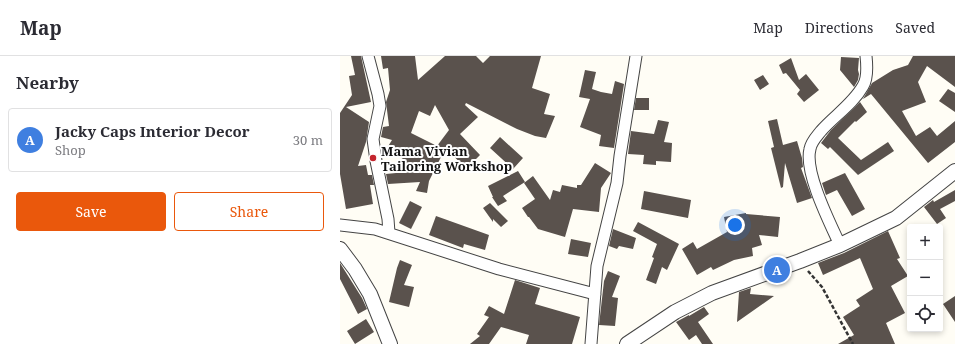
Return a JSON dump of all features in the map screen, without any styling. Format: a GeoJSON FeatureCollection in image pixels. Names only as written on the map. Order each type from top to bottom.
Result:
{"type":"FeatureCollection","features":[{"type":"Feature","properties":{"kind":"street"},"geometry":{"type":"LineString","coordinates":[[368,56],[380,106],[373,139],[388,219],[389,233]]}},
{"type":"Feature","properties":{"kind":"street"},"geometry":{"type":"LineString","coordinates":[[591,344],[597,266],[617,183],[636,56]]}},
{"type":"Feature","properties":{"kind":"street"},"geometry":{"type":"LineString","coordinates":[[840,245],[814,185],[809,149],[814,139],[864,86],[866,77],[866,56]]}},
{"type":"Feature","properties":{"kind":"street"},"geometry":{"type":"LineString","coordinates":[[627,344],[675,312],[712,292],[800,261],[840,245],[896,218],[955,171]]}},
{"type":"Feature","properties":{"kind":"street"},"geometry":{"type":"LineString","coordinates":[[340,225],[375,229],[499,269],[595,294]]}},
{"type":"Feature","properties":{"kind":"street"},"geometry":{"type":"LineString","coordinates":[[340,249],[355,269],[370,294],[390,344]]}},
{"type":"Feature","properties":{"kind":"path"},"geometry":{"type":"LineString","coordinates":[[800,261],[822,287],[853,344]]}},
{"type":"Feature","properties":{"kind":"building"},"geometry":{"type":"Polygon","coordinates":[[[351,56],[361,56],[371,102],[346,107],[369,122],[366,142],[358,166],[366,165],[368,175],[372,175],[374,185],[370,185],[373,204],[346,209],[340,174],[340,113],[352,95],[349,76],[355,75],[351,56]]]}},
{"type":"Feature","properties":{"kind":"building"},"geometry":{"type":"Polygon","coordinates":[[[381,56],[415,56],[418,80],[445,56],[476,56],[483,63],[490,56],[541,56],[532,88],[550,94],[544,114],[555,116],[546,138],[535,136],[517,129],[466,103],[465,105],[478,117],[460,134],[480,155],[466,169],[447,149],[446,152],[444,151],[429,181],[427,193],[416,191],[420,182],[388,184],[386,174],[396,173],[403,159],[387,148],[392,140],[381,137],[383,127],[389,126],[386,102],[390,90],[388,68],[383,69],[381,56]],[[435,105],[430,116],[419,111],[411,133],[437,146],[449,130],[435,105]]]}},
{"type":"Feature","properties":{"kind":"building"},"geometry":{"type":"Polygon","coordinates":[[[913,56],[955,56],[955,87],[927,66],[918,82],[926,102],[902,111],[916,136],[930,127],[937,136],[955,121],[955,142],[928,163],[871,94],[863,99],[872,83],[893,70],[908,65],[913,56]]]}},
{"type":"Feature","properties":{"kind":"building"},"geometry":{"type":"Polygon","coordinates":[[[841,57],[859,58],[858,80],[854,87],[840,70],[841,57]]]}},
{"type":"Feature","properties":{"kind":"building"},"geometry":{"type":"Polygon","coordinates":[[[791,58],[799,80],[806,74],[819,90],[804,102],[797,94],[800,90],[786,73],[783,74],[779,65],[791,58]]]}},
{"type":"Feature","properties":{"kind":"building"},"geometry":{"type":"Polygon","coordinates":[[[585,70],[596,72],[592,89],[612,94],[615,81],[624,84],[614,148],[599,146],[601,135],[580,127],[590,99],[579,97],[585,70]]]}},
{"type":"Feature","properties":{"kind":"building"},"geometry":{"type":"Polygon","coordinates":[[[763,75],[769,84],[760,90],[754,80],[763,75]]]}},
{"type":"Feature","properties":{"kind":"building"},"geometry":{"type":"Polygon","coordinates":[[[948,89],[955,93],[955,112],[939,101],[948,89]]]}},
{"type":"Feature","properties":{"kind":"building"},"geometry":{"type":"Polygon","coordinates":[[[636,98],[649,98],[649,110],[634,110],[636,98]]]}},
{"type":"Feature","properties":{"kind":"building"},"geometry":{"type":"Polygon","coordinates":[[[860,102],[867,112],[856,122],[855,121],[838,138],[861,160],[888,142],[894,151],[858,175],[830,147],[828,149],[821,143],[831,130],[860,102]]]}},
{"type":"Feature","properties":{"kind":"building"},"geometry":{"type":"Polygon","coordinates":[[[777,119],[783,145],[797,141],[802,158],[803,167],[801,168],[812,198],[797,203],[785,163],[783,187],[781,188],[771,148],[774,147],[768,121],[777,119]]]}},
{"type":"Feature","properties":{"kind":"building"},"geometry":{"type":"Polygon","coordinates":[[[658,120],[669,122],[664,142],[672,143],[671,162],[656,161],[656,165],[643,164],[644,155],[628,154],[631,131],[654,134],[658,120]]]}},
{"type":"Feature","properties":{"kind":"building"},"geometry":{"type":"Polygon","coordinates":[[[500,137],[523,158],[513,169],[490,148],[500,137]]]}},
{"type":"Feature","properties":{"kind":"building"},"geometry":{"type":"Polygon","coordinates":[[[595,163],[611,173],[601,188],[599,212],[573,209],[565,237],[538,229],[522,208],[535,199],[524,183],[533,176],[550,200],[553,190],[560,192],[562,185],[577,188],[577,185],[581,185],[595,163]]]}},
{"type":"Feature","properties":{"kind":"building"},"geometry":{"type":"Polygon","coordinates":[[[518,171],[525,182],[503,196],[507,201],[498,206],[492,197],[488,186],[518,171]]]}},
{"type":"Feature","properties":{"kind":"building"},"geometry":{"type":"Polygon","coordinates":[[[845,173],[865,209],[852,216],[837,190],[826,195],[822,183],[845,173]]]}},
{"type":"Feature","properties":{"kind":"building"},"geometry":{"type":"Polygon","coordinates":[[[955,190],[955,201],[940,209],[946,218],[937,224],[924,207],[933,200],[934,202],[955,190]]]}},
{"type":"Feature","properties":{"kind":"building"},"geometry":{"type":"Polygon","coordinates":[[[644,191],[691,200],[688,218],[641,209],[644,191]]]}},
{"type":"Feature","properties":{"kind":"building"},"geometry":{"type":"Polygon","coordinates":[[[410,201],[422,207],[411,229],[399,223],[410,201]]]}},
{"type":"Feature","properties":{"kind":"building"},"geometry":{"type":"Polygon","coordinates":[[[490,203],[508,221],[501,227],[493,219],[493,222],[483,208],[490,203]]]}},
{"type":"Feature","properties":{"kind":"building"},"geometry":{"type":"Polygon","coordinates":[[[746,213],[780,217],[778,237],[759,235],[762,245],[752,248],[753,256],[734,260],[713,270],[711,267],[697,275],[682,249],[693,242],[697,249],[727,232],[724,217],[746,213]]]}},
{"type":"Feature","properties":{"kind":"building"},"geometry":{"type":"Polygon","coordinates":[[[436,216],[489,235],[485,250],[464,244],[463,248],[429,235],[436,216]]]}},
{"type":"Feature","properties":{"kind":"building"},"geometry":{"type":"Polygon","coordinates":[[[638,222],[679,244],[667,270],[662,267],[656,284],[646,280],[654,258],[652,257],[657,244],[633,231],[638,222]]]}},
{"type":"Feature","properties":{"kind":"building"},"geometry":{"type":"Polygon","coordinates":[[[613,229],[636,238],[633,249],[619,246],[617,249],[609,246],[613,229]]]}},
{"type":"Feature","properties":{"kind":"building"},"geometry":{"type":"Polygon","coordinates":[[[888,231],[900,258],[897,259],[907,274],[907,277],[891,286],[905,313],[886,323],[895,344],[838,344],[854,335],[843,317],[860,306],[856,300],[873,289],[860,258],[823,275],[818,263],[844,253],[888,231]]]}},
{"type":"Feature","properties":{"kind":"building"},"geometry":{"type":"Polygon","coordinates":[[[571,239],[591,243],[588,257],[568,254],[571,239]]]}},
{"type":"Feature","properties":{"kind":"building"},"geometry":{"type":"Polygon","coordinates":[[[400,260],[412,265],[404,285],[414,287],[409,307],[389,302],[400,260]]]}},
{"type":"Feature","properties":{"kind":"building"},"geometry":{"type":"Polygon","coordinates":[[[340,263],[362,298],[367,309],[358,314],[340,279],[340,263]]]}},
{"type":"Feature","properties":{"kind":"building"},"geometry":{"type":"Polygon","coordinates":[[[608,271],[620,276],[612,297],[618,298],[615,326],[599,325],[604,281],[608,271]]]}},
{"type":"Feature","properties":{"kind":"building"},"geometry":{"type":"Polygon","coordinates":[[[515,280],[540,288],[535,304],[580,317],[572,344],[526,344],[529,335],[501,327],[489,344],[470,344],[480,336],[477,334],[489,317],[484,315],[489,306],[504,314],[515,280]]]}},
{"type":"Feature","properties":{"kind":"building"},"geometry":{"type":"Polygon","coordinates":[[[751,288],[750,294],[774,296],[737,322],[739,292],[751,288]]]}},
{"type":"Feature","properties":{"kind":"building"},"geometry":{"type":"Polygon","coordinates":[[[955,296],[955,322],[943,304],[955,296]]]}},
{"type":"Feature","properties":{"kind":"building"},"geometry":{"type":"Polygon","coordinates":[[[704,307],[709,314],[698,322],[713,344],[702,344],[696,335],[689,340],[676,322],[704,307]]]}},
{"type":"Feature","properties":{"kind":"building"},"geometry":{"type":"Polygon","coordinates":[[[366,319],[374,332],[355,344],[347,331],[366,319]]]}},
{"type":"Feature","properties":{"kind":"place","name":"Mama Vivian Tailoring Workshop"},"geometry":{"type":"Point","coordinates":[373,158]}},
{"type":"Feature","properties":{"kind":"place","name":"Jacky Caps Interior Decor"},"geometry":{"type":"Point","coordinates":[777,270]}}]}
